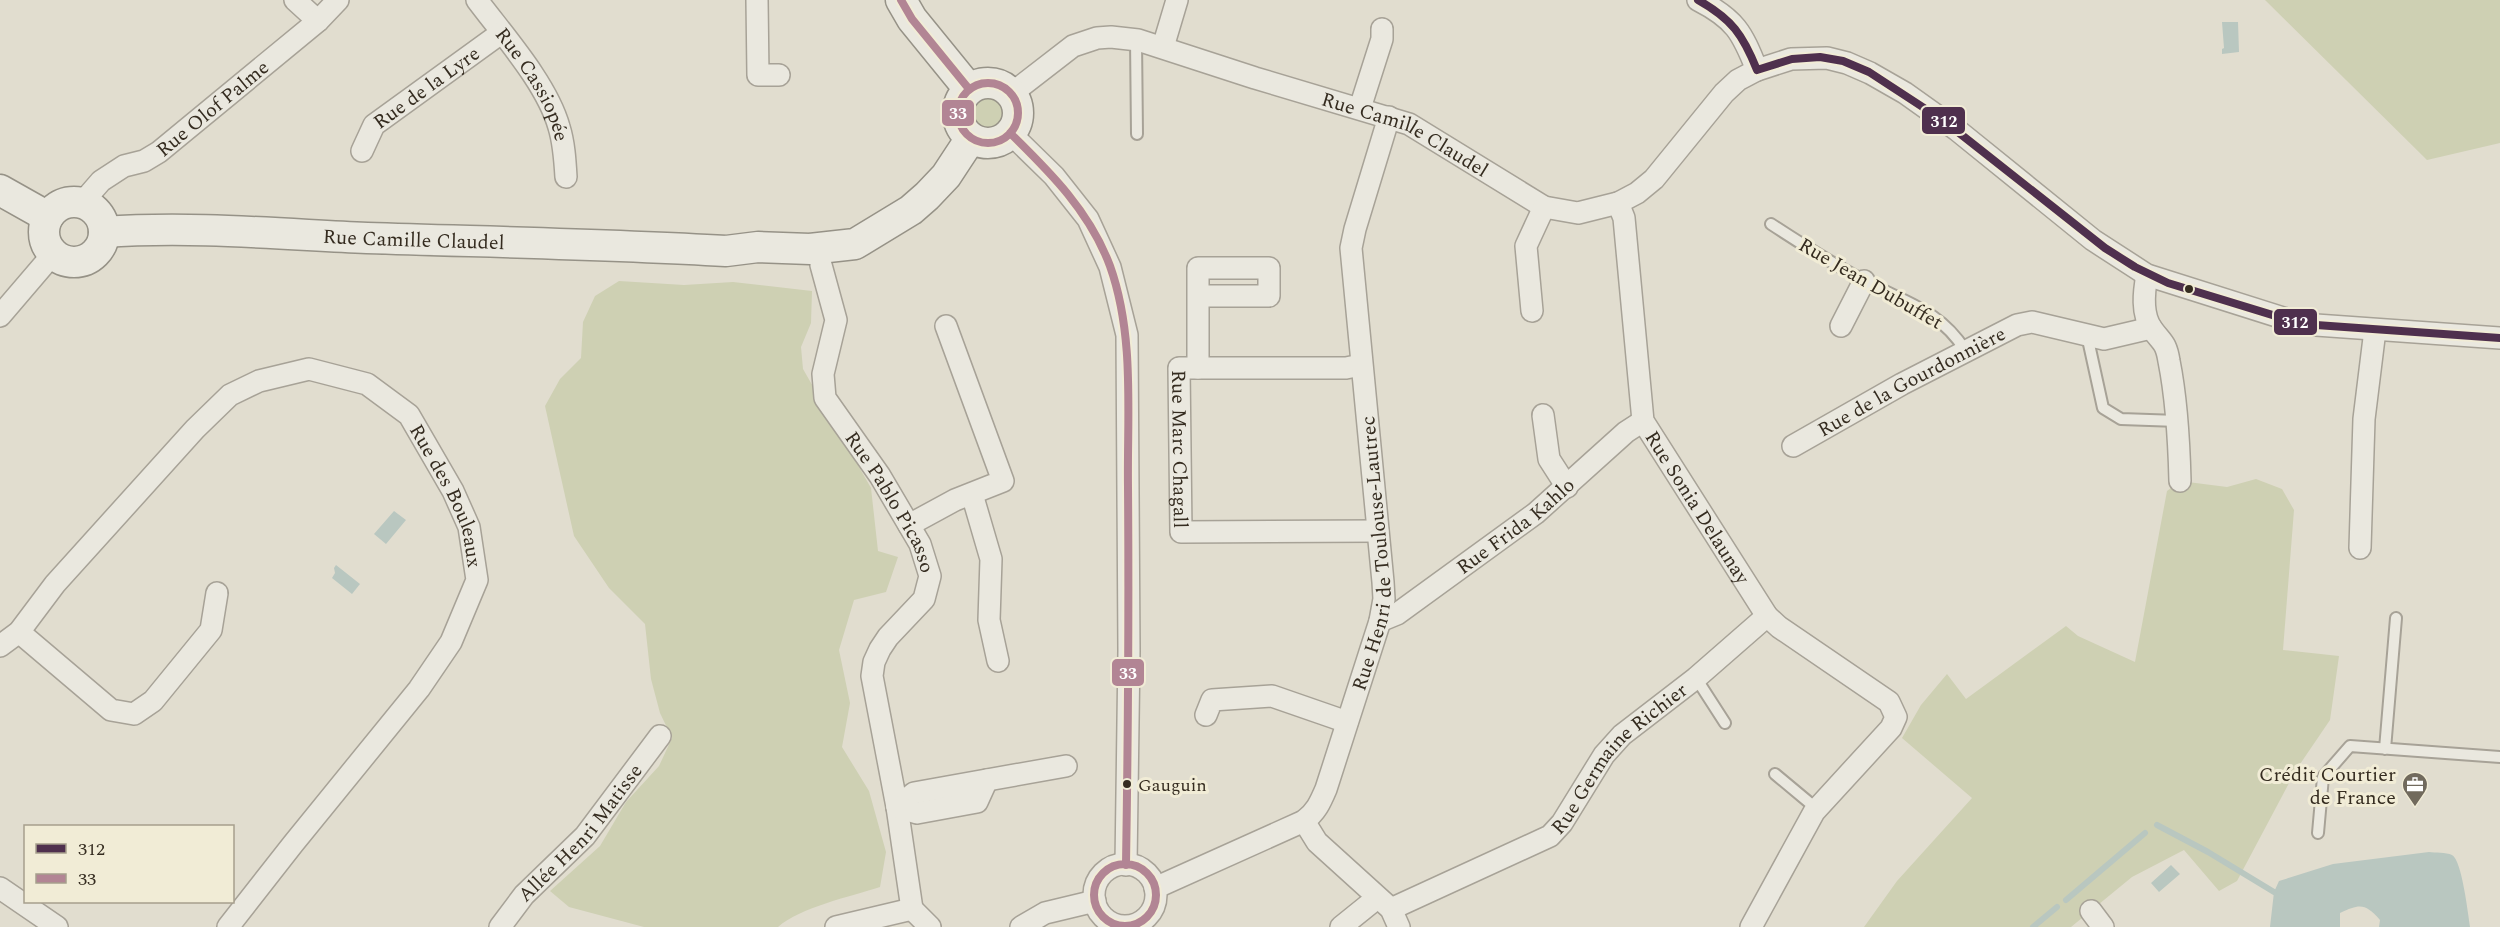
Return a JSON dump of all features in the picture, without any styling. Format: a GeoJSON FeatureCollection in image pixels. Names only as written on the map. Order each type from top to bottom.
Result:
{"type":"FeatureCollection","features":[{"type":"Feature","properties":{"kind":"street"},"geometry":{"type":"LineString","coordinates":[[295,0],[318,21]]}},
{"type":"Feature","properties":{"kind":"street","name":"Rue Olof Palme"},"geometry":{"type":"LineString","coordinates":[[81,204],[101,181],[124,166],[144,161],[159,152],[318,21],[338,0]]}},
{"type":"Feature","properties":{"kind":"street","name":"Rue Cassiopée"},"geometry":{"type":"LineString","coordinates":[[477,0],[541,87],[552,107],[563,142],[566,177]]}},
{"type":"Feature","properties":{"kind":"street"},"geometry":{"type":"LineString","coordinates":[[757,0],[758,75],[778,75]]}},
{"type":"Feature","properties":{"kind":"street"},"geometry":{"type":"LineString","coordinates":[[901,0],[912,19],[969,89]]}},
{"type":"Feature","properties":{"kind":"street"},"geometry":{"type":"LineString","coordinates":[[1163,47],[1177,0]]}},
{"type":"Feature","properties":{"kind":"street"},"geometry":{"type":"LineString","coordinates":[[1698,0],[1730,19],[1745,40],[1757,70]]}},
{"type":"Feature","properties":{"kind":"street"},"geometry":{"type":"LineString","coordinates":[[1360,108],[1382,39],[1382,29]]}},
{"type":"Feature","properties":{"kind":"street","name":"Rue de la Lyre"},"geometry":{"type":"LineString","coordinates":[[362,151],[374,125],[501,33]]}},
{"type":"Feature","properties":{"kind":"street","name":"Rue Camille Claudel"},"geometry":{"type":"LineString","coordinates":[[1011,94],[1072,46],[1097,38],[1136,40],[1389,117],[1420,130],[1544,207],[1578,213],[1618,203],[1636,194],[1654,179],[1724,93],[1738,81],[1757,70],[1791,59],[1811,57],[1847,63],[1905,93],[1957,130],[2093,240],[2147,274],[2302,324],[2500,338]]}},
{"type":"Feature","properties":{"kind":"street"},"geometry":{"type":"LineString","coordinates":[[991,83],[1004,88],[1011,94],[1017,104],[1018,115],[1010,134],[999,141],[989,143],[971,138],[961,127],[958,112],[961,99],[969,89],[980,84],[991,83]]}},
{"type":"Feature","properties":{"kind":"street","name":"Rue Henri de Toulouse-Lautrec"},"geometry":{"type":"LineString","coordinates":[[1155,888],[1304,820],[1319,807],[1380,621],[1384,599],[1351,248],[1389,117]]}},
{"type":"Feature","properties":{"kind":"street"},"geometry":{"type":"LineString","coordinates":[[1010,134],[1054,176],[1088,219],[1110,267],[1126,335],[1129,663],[1126,865]]}},
{"type":"Feature","properties":{"kind":"street","name":"Rue Camille Claudel"},"geometry":{"type":"LineString","coordinates":[[104,232],[153,228],[205,229],[336,237],[726,251],[758,246],[810,249],[855,244],[902,216],[927,196],[946,176],[971,138]]}},
{"type":"Feature","properties":{"kind":"street"},"geometry":{"type":"LineString","coordinates":[[0,190],[48,217]]}},
{"type":"Feature","properties":{"kind":"street","name":"Rue Sonia Delaunay"},"geometry":{"type":"LineString","coordinates":[[1618,203],[1624,218],[1643,421],[1767,616],[1779,627],[1889,702],[1894,710],[1896,717],[1891,728],[1817,809]]}},
{"type":"Feature","properties":{"kind":"street"},"geometry":{"type":"LineString","coordinates":[[81,204],[91,208],[99,216],[104,232],[99,248],[87,259],[69,262],[53,255],[44,237],[44,227],[48,217],[61,205],[81,204]]}},
{"type":"Feature","properties":{"kind":"street"},"geometry":{"type":"LineString","coordinates":[[1532,311],[1526,246],[1544,207]]}},
{"type":"Feature","properties":{"kind":"street","name":"Rue Camille Claudel"},"geometry":{"type":"LineString","coordinates":[[726,251],[756,261],[810,268],[846,257],[855,244]]}},
{"type":"Feature","properties":{"kind":"street"},"geometry":{"type":"LineString","coordinates":[[0,316],[53,255]]}},
{"type":"Feature","properties":{"kind":"street","name":"Rue Pablo Picasso"},"geometry":{"type":"LineString","coordinates":[[821,265],[836,320],[823,375],[825,398],[880,476],[909,525],[920,544],[930,576],[924,599],[888,637],[880,649],[874,662],[872,676],[897,807],[912,909]]}},
{"type":"Feature","properties":{"kind":"street"},"geometry":{"type":"LineString","coordinates":[[2147,274],[2145,311],[2151,328],[2164,340],[2169,359],[2178,421],[2180,481]]}},
{"type":"Feature","properties":{"kind":"street"},"geometry":{"type":"LineString","coordinates":[[1841,326],[1864,281]]}},
{"type":"Feature","properties":{"kind":"street","name":"Rue Marc Chagall"},"geometry":{"type":"LineString","coordinates":[[1198,296],[1198,368]]}},
{"type":"Feature","properties":{"kind":"street","name":"Rue de la Gourdonnière"},"geometry":{"type":"LineString","coordinates":[[1793,446],[1965,350],[2017,325],[2032,322],[2087,335]]}},
{"type":"Feature","properties":{"kind":"street"},"geometry":{"type":"LineString","coordinates":[[909,525],[955,500],[1003,482],[946,326]]}},
{"type":"Feature","properties":{"kind":"street"},"geometry":{"type":"LineString","coordinates":[[2087,335],[2104,339],[2151,328]]}},
{"type":"Feature","properties":{"kind":"street"},"geometry":{"type":"LineString","coordinates":[[2360,548],[2364,418],[2375,330]]}},
{"type":"Feature","properties":{"kind":"street","name":"Rue Marc Chagall"},"geometry":{"type":"LineString","coordinates":[[1361,365],[1346,368],[1179,368],[1181,532],[1378,531]]}},
{"type":"Feature","properties":{"kind":"street","name":"Rue des Bouleaux"},"geometry":{"type":"LineString","coordinates":[[0,646],[19,632],[55,584],[195,429],[230,395],[259,381],[309,369],[367,384],[409,415],[453,491],[469,527],[477,580],[451,642],[419,689],[228,927]]}},
{"type":"Feature","properties":{"kind":"street"},"geometry":{"type":"LineString","coordinates":[[1543,415],[1549,459],[1567,487]]}},
{"type":"Feature","properties":{"kind":"street","name":"Rue Frida Kahlo"},"geometry":{"type":"LineString","coordinates":[[1380,621],[1397,614],[1436,588],[1536,513],[1626,432],[1643,421]]}},
{"type":"Feature","properties":{"kind":"street"},"geometry":{"type":"LineString","coordinates":[[972,494],[991,559],[989,620],[998,662]]}},
{"type":"Feature","properties":{"kind":"street"},"geometry":{"type":"LineString","coordinates":[[19,632],[111,710],[134,714],[153,701],[211,630],[217,593]]}},
{"type":"Feature","properties":{"kind":"street","name":"Rue Germaine Richier"},"geometry":{"type":"LineString","coordinates":[[1341,927],[1389,911],[1550,836],[1562,823],[1611,747],[1622,735],[1696,678],[1767,616]]}},
{"type":"Feature","properties":{"kind":"street"},"geometry":{"type":"LineString","coordinates":[[1206,715],[1212,700],[1272,696],[1347,722]]}},
{"type":"Feature","properties":{"kind":"street","name":"Allée Henri Matisse"},"geometry":{"type":"LineString","coordinates":[[500,927],[525,895],[585,836],[660,736]]}},
{"type":"Feature","properties":{"kind":"street"},"geometry":{"type":"LineString","coordinates":[[897,807],[917,813],[977,802],[987,780],[1066,766]]}},
{"type":"Feature","properties":{"kind":"street"},"geometry":{"type":"LineString","coordinates":[[1751,927],[1817,809]]}},
{"type":"Feature","properties":{"kind":"street"},"geometry":{"type":"LineString","coordinates":[[1304,820],[1317,842],[1389,911]]}},
{"type":"Feature","properties":{"kind":"street"},"geometry":{"type":"LineString","coordinates":[[1126,865],[1144,871],[1151,878],[1155,888],[1155,901],[1150,914],[1140,922],[1127,927],[1107,921],[1100,913],[1095,901],[1095,886],[1101,876],[1112,867],[1126,865]]}},
{"type":"Feature","properties":{"kind":"street"},"geometry":{"type":"LineString","coordinates":[[0,888],[57,927]]}},
{"type":"Feature","properties":{"kind":"street"},"geometry":{"type":"LineString","coordinates":[[1020,927],[1045,913],[1095,901]]}},
{"type":"Feature","properties":{"kind":"street"},"geometry":{"type":"LineString","coordinates":[[836,927],[912,909],[930,927]]}},
{"type":"Feature","properties":{"kind":"lane"},"geometry":{"type":"LineString","coordinates":[[1136,40],[1137,134]]}},
{"type":"Feature","properties":{"kind":"lane","name":"Rue Jean Dubuffet"},"geometry":{"type":"LineString","coordinates":[[1771,224],[1864,281],[1943,322],[1965,350]]}},
{"type":"Feature","properties":{"kind":"lane"},"geometry":{"type":"LineString","coordinates":[[2087,335],[2103,408],[2121,419],[2178,421]]}},
{"type":"Feature","properties":{"kind":"lane"},"geometry":{"type":"LineString","coordinates":[[2385,749],[2396,618]]}},
{"type":"Feature","properties":{"kind":"lane"},"geometry":{"type":"LineString","coordinates":[[1696,678],[1725,723]]}},
{"type":"Feature","properties":{"kind":"lane"},"geometry":{"type":"LineString","coordinates":[[2318,833],[2323,777],[2350,746],[2500,757]]}},
{"type":"Feature","properties":{"kind":"lane"},"geometry":{"type":"LineString","coordinates":[[1775,774],[1817,809]]}},
{"type":"Feature","properties":{"kind":"green space"},"geometry":{"type":"Polygon","coordinates":[[[2265,0],[2500,0],[2500,143],[2427,160],[2265,0]]]}},
{"type":"Feature","properties":{"kind":"green space"},"geometry":{"type":"Polygon","coordinates":[[[988,97],[999,102],[1004,113],[999,124],[988,129],[977,124],[972,113],[977,102],[988,97]]]}},
{"type":"Feature","properties":{"kind":"green space"},"geometry":{"type":"Polygon","coordinates":[[[619,281],[684,285],[733,282],[812,291],[811,323],[801,347],[803,369],[871,488],[878,551],[898,557],[886,592],[854,600],[839,650],[850,703],[842,747],[869,791],[886,852],[880,887],[812,908],[778,927],[644,927],[569,907],[550,891],[600,846],[626,802],[659,766],[672,738],[660,713],[651,679],[645,624],[609,588],[574,536],[545,406],[560,379],[581,358],[583,322],[595,296],[619,281]]]}},
{"type":"Feature","properties":{"kind":"green space"},"geometry":{"type":"Polygon","coordinates":[[[2256,479],[2282,489],[2294,510],[2283,650],[2339,656],[2330,720],[2296,770],[2237,881],[2219,891],[2184,850],[2132,877],[2071,927],[1864,927],[1897,881],[1972,798],[1902,738],[1921,705],[1947,674],[1966,699],[2066,626],[2078,636],[2135,662],[2167,491],[2180,481],[2227,487],[2256,479]]]}},
{"type":"Feature","properties":{"kind":"shaded area"},"geometry":{"type":"Polygon","coordinates":[[[2222,22],[2238,22],[2239,52],[2222,54],[2224,48],[2222,22]]]}},
{"type":"Feature","properties":{"kind":"shaded area"},"geometry":{"type":"Polygon","coordinates":[[[394,511],[406,520],[386,544],[374,534],[394,511]]]}},
{"type":"Feature","properties":{"kind":"shaded area"},"geometry":{"type":"Polygon","coordinates":[[[336,565],[360,584],[352,594],[332,578],[336,565]]]}},
{"type":"Feature","properties":{"kind":"shaded area"},"geometry":{"type":"Polygon","coordinates":[[[2429,852],[2450,854],[2456,859],[2462,877],[2470,927],[2379,927],[2380,920],[2370,910],[2357,907],[2340,913],[2340,927],[2270,927],[2274,892],[2279,881],[2333,864],[2429,852]]]}},
{"type":"Feature","properties":{"kind":"shaded area"},"geometry":{"type":"Polygon","coordinates":[[[2171,865],[2180,874],[2159,892],[2151,883],[2171,865]]]}},
{"type":"Feature","properties":{"kind":"waterway"},"geometry":{"type":"LineString","coordinates":[[2157,825],[2208,852],[2274,892]]}},
{"type":"Feature","properties":{"kind":"waterway"},"geometry":{"type":"LineString","coordinates":[[2066,900],[2145,833]]}},
{"type":"Feature","properties":{"kind":"waterway"},"geometry":{"type":"LineString","coordinates":[[2033,927],[2057,907]]}},
{"type":"Feature","properties":{"kind":"transit line","name":"33"},"geometry":{"type":"LineString","coordinates":[[901,0],[912,19],[969,89]]}},
{"type":"Feature","properties":{"kind":"transit line","name":"312"},"geometry":{"type":"LineString","coordinates":[[1698,0],[1720,14],[1735,29],[1747,47],[1757,70]]}},
{"type":"Feature","properties":{"kind":"transit line","name":"312"},"geometry":{"type":"LineString","coordinates":[[1757,70],[1792,59],[1820,57],[1843,61],[1869,72],[1944,121],[2105,248],[2135,267],[2168,283],[2302,324],[2500,338]]}},
{"type":"Feature","properties":{"kind":"transit line","name":"33"},"geometry":{"type":"LineString","coordinates":[[988,83],[1000,85],[1013,96],[1018,113],[1016,125],[1005,138],[988,143],[976,141],[963,130],[958,113],[960,101],[971,88],[988,83]]}},
{"type":"Feature","properties":{"kind":"transit line","name":"33"},"geometry":{"type":"LineString","coordinates":[[1010,133],[1068,194],[1092,228],[1110,266],[1123,320],[1128,375],[1126,865]]}},
{"type":"Feature","properties":{"kind":"transit line","name":"33"},"geometry":{"type":"LineString","coordinates":[[1125,864],[1142,869],[1147,873],[1151,878],[1156,895],[1151,912],[1147,917],[1142,921],[1125,926],[1108,921],[1103,917],[1099,912],[1094,895],[1099,878],[1103,873],[1108,869],[1125,864]]}},
{"type":"Feature","properties":{"kind":"place","name":"Gauguin"},"geometry":{"type":"Point","coordinates":[1127,784]}},
{"type":"Feature","properties":{"kind":"place","name":"Crédit Courtier de France"},"geometry":{"type":"Point","coordinates":[2415,808]}}]}
